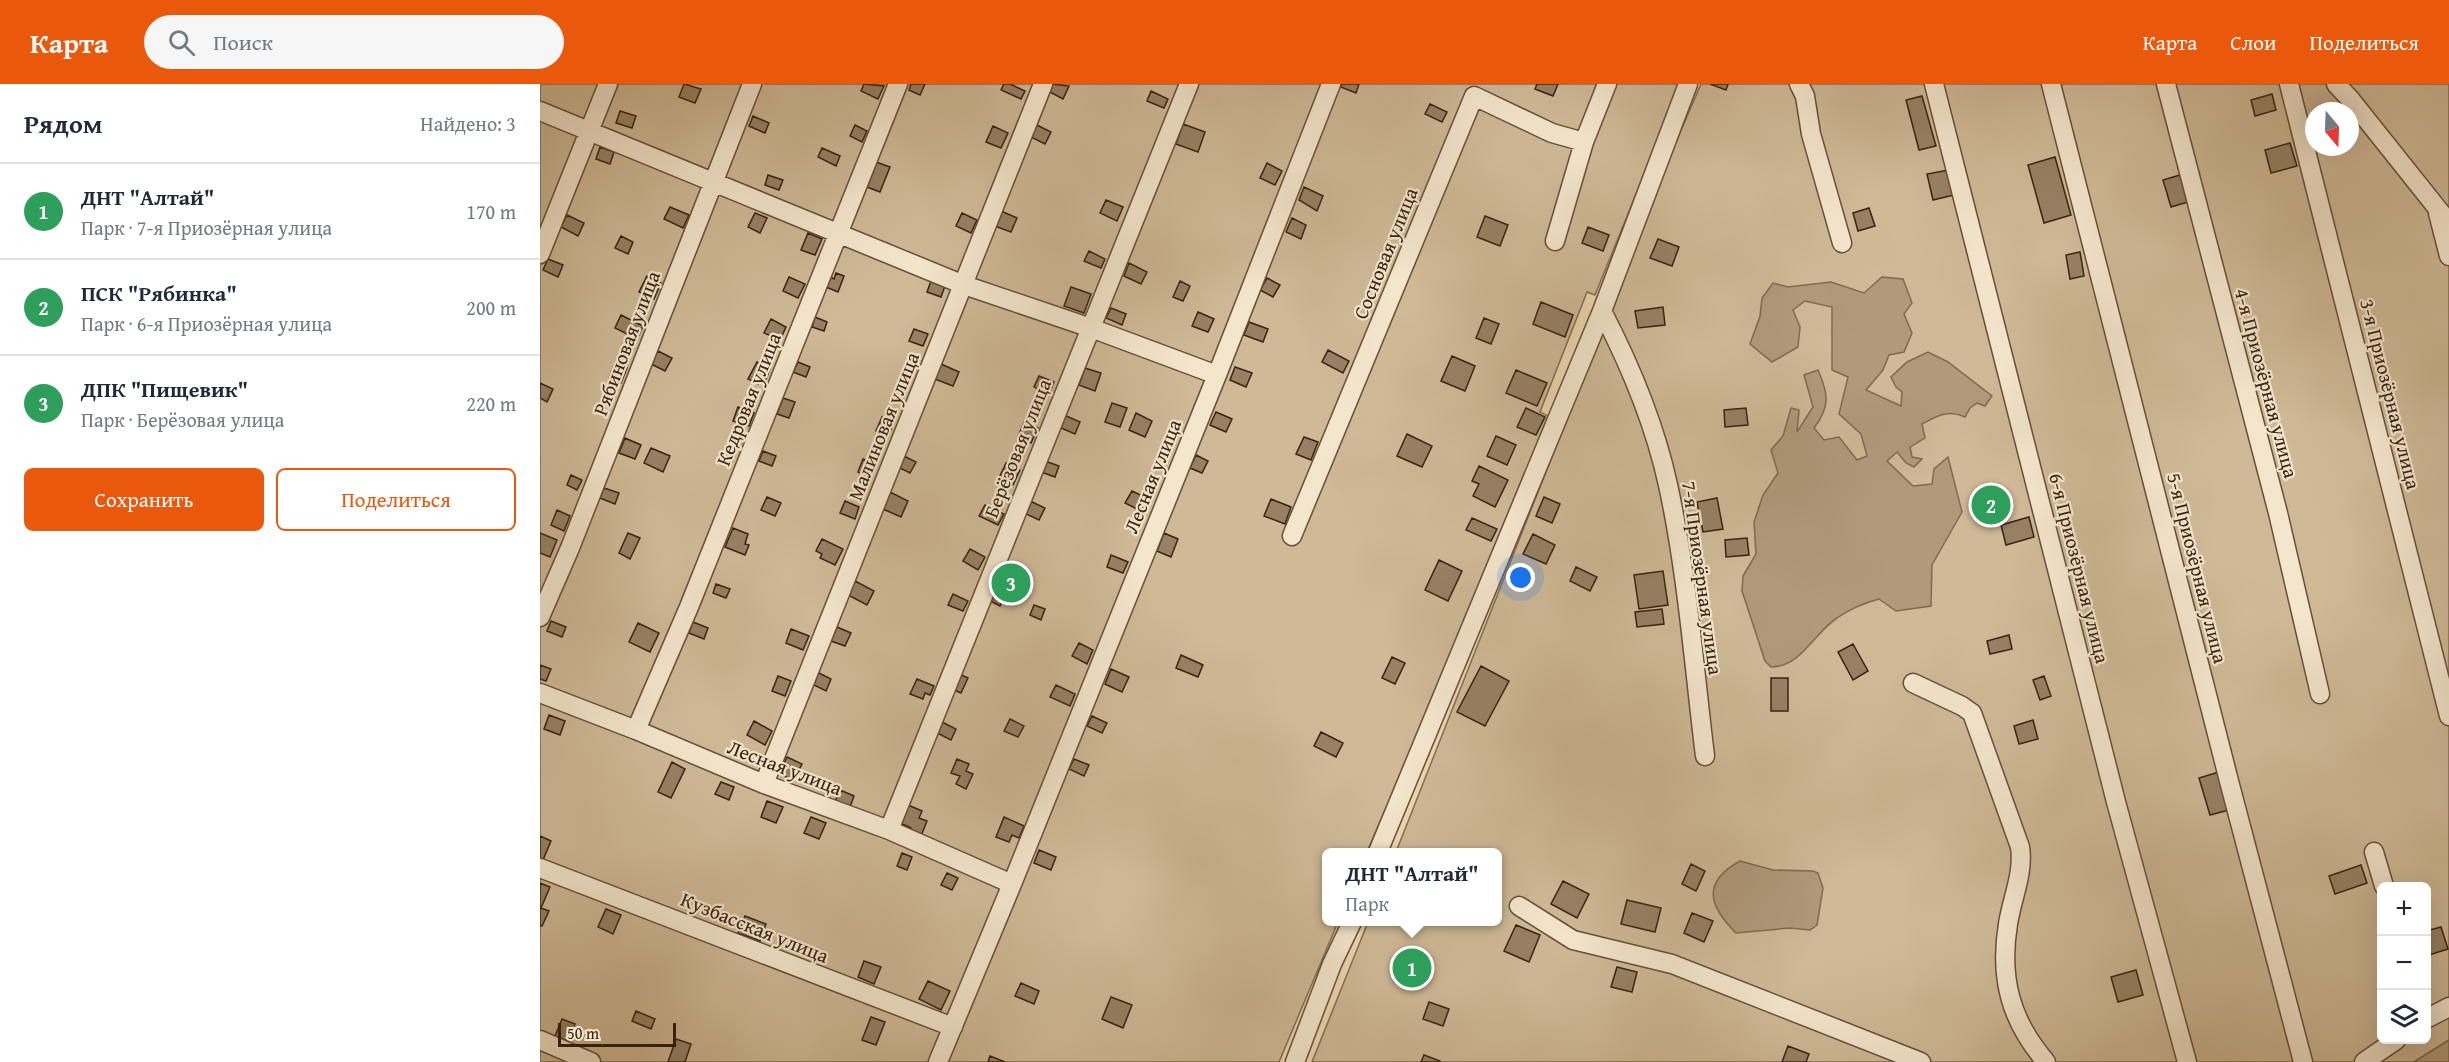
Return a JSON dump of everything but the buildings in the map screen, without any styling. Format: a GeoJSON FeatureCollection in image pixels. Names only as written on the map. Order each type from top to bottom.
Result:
{"type":"FeatureCollection","features":[{"type":"Feature","properties":{"kind":"street"},"geometry":{"type":"LineString","coordinates":[[540,254],[608,84]]}},
{"type":"Feature","properties":{"kind":"street","name":"Рябиновая улица"},"geometry":{"type":"LineString","coordinates":[[540,617],[570,548],[712,181],[752,84]]}},
{"type":"Feature","properties":{"kind":"street","name":"Кедровая улица"},"geometry":{"type":"LineString","coordinates":[[636,730],[688,607],[898,84]]}},
{"type":"Feature","properties":{"kind":"street","name":"Малиновая улица"},"geometry":{"type":"LineString","coordinates":[[764,784],[1043,84]]}},
{"type":"Feature","properties":{"kind":"street","name":"Берёзовая улица"},"geometry":{"type":"LineString","coordinates":[[889,830],[1189,84]]}},
{"type":"Feature","properties":{"kind":"street","name":"Лесная улица"},"geometry":{"type":"LineString","coordinates":[[938,1062],[1217,375],[1331,84]]}},
{"type":"Feature","properties":{"kind":"street"},"geometry":{"type":"LineString","coordinates":[[1555,241],[1584,142],[1607,84]]}},
{"type":"Feature","properties":{"kind":"street"},"geometry":{"type":"LineString","coordinates":[[1380,848],[1602,311],[1688,84]]}},
{"type":"Feature","properties":{"kind":"street"},"geometry":{"type":"LineString","coordinates":[[1799,84],[1805,96],[1811,134],[1842,243]]}},
{"type":"Feature","properties":{"kind":"street","name":"6-я Приозёрная улица"},"geometry":{"type":"LineString","coordinates":[[1934,84],[2113,791],[2187,1062]]}},
{"type":"Feature","properties":{"kind":"street","name":"5-я Приозёрная улица"},"geometry":{"type":"LineString","coordinates":[[2051,84],[2303,1062]]}},
{"type":"Feature","properties":{"kind":"street","name":"4-я Приозёрная улица"},"geometry":{"type":"LineString","coordinates":[[2166,84],[2278,513],[2320,694]]}},
{"type":"Feature","properties":{"kind":"street","name":"3-я Приозёрная улица"},"geometry":{"type":"LineString","coordinates":[[2289,84],[2449,716]]}},
{"type":"Feature","properties":{"kind":"street"},"geometry":{"type":"LineString","coordinates":[[2336,84],[2449,224]]}},
{"type":"Feature","properties":{"kind":"street","name":"Сосновая улица"},"geometry":{"type":"LineString","coordinates":[[1292,536],[1474,96],[1552,133],[1584,142]]}},
{"type":"Feature","properties":{"kind":"street"},"geometry":{"type":"LineString","coordinates":[[540,111],[964,285],[1091,328],[1217,375]]}},
{"type":"Feature","properties":{"kind":"street"},"geometry":{"type":"LineString","coordinates":[[2437,208],[2449,256]]}},
{"type":"Feature","properties":{"kind":"street","name":"7-я Приозёрная улица"},"geometry":{"type":"LineString","coordinates":[[1602,311],[1618,342],[1644,407],[1668,482],[1676,522],[1705,756]]}},
{"type":"Feature","properties":{"kind":"street"},"geometry":{"type":"LineString","coordinates":[[1913,683],[1962,706],[1971,713],[2020,847],[2022,862],[2008,926],[2008,994],[2023,1032],[2046,1062]]}},
{"type":"Feature","properties":{"kind":"street","name":"Лесная улица"},"geometry":{"type":"LineString","coordinates":[[540,693],[636,730],[764,784],[889,830],[1012,884]]}},
{"type":"Feature","properties":{"kind":"street"},"geometry":{"type":"LineString","coordinates":[[2374,852],[2383,882]]}},
{"type":"Feature","properties":{"kind":"street","name":"Кузбасская улица"},"geometry":{"type":"LineString","coordinates":[[540,867],[953,1027]]}},
{"type":"Feature","properties":{"kind":"street"},"geometry":{"type":"LineString","coordinates":[[1519,906],[1573,940],[1672,964],[1921,1062]]}},
{"type":"Feature","properties":{"kind":"street"},"geometry":{"type":"LineString","coordinates":[[1295,1062],[1332,964],[1350,926]]}},
{"type":"Feature","properties":{"kind":"street"},"geometry":{"type":"LineString","coordinates":[[2431,1017],[2449,1007]]}},
{"type":"Feature","properties":{"kind":"street"},"geometry":{"type":"LineString","coordinates":[[540,1040],[591,1062]]}},
{"type":"Feature","properties":{"kind":"street"},"geometry":{"type":"LineString","coordinates":[[2364,1062],[2390,1044]]}},
{"type":"Feature","properties":{"kind":"shaded area"},"geometry":{"type":"Polygon","coordinates":[[[540,84],[1681,84],[1595,295],[1587,292],[1540,412],[1548,416],[1468,616],[1369,848],[1322,848],[1322,926],[1336,926],[1279,1062],[540,1062],[540,84]]]}},
{"type":"Feature","properties":{"kind":"shaded area"},"geometry":{"type":"Polygon","coordinates":[[[1701,84],[2449,84],[2449,1040],[2414,1062],[1312,1062],[1366,926],[1502,926],[1502,848],[1398,848],[1676,142],[1701,84]]]}},
{"type":"Feature","properties":{"kind":"shaded area"},"geometry":{"type":"Polygon","coordinates":[[[1882,277],[1903,279],[1912,303],[1904,314],[1912,333],[1904,352],[1889,355],[1883,370],[1866,390],[1901,406],[1902,392],[1896,387],[1891,377],[1907,362],[1928,352],[1948,362],[1992,396],[1985,406],[1977,403],[1970,408],[1965,417],[1948,414],[1922,424],[1925,438],[1910,447],[1912,457],[1922,459],[1914,467],[1906,463],[1897,452],[1887,461],[1913,486],[1932,484],[1934,469],[1948,457],[1962,512],[1932,565],[1931,606],[1896,611],[1879,599],[1863,604],[1829,624],[1807,648],[1791,661],[1782,666],[1771,667],[1765,661],[1742,591],[1743,576],[1756,554],[1754,522],[1763,495],[1778,473],[1771,450],[1783,436],[1791,408],[1799,410],[1797,432],[1813,407],[1804,375],[1818,370],[1826,393],[1823,413],[1814,428],[1824,440],[1839,437],[1857,460],[1867,456],[1861,434],[1839,414],[1848,377],[1832,370],[1832,307],[1805,301],[1793,310],[1800,327],[1798,347],[1772,362],[1750,344],[1760,316],[1762,298],[1773,283],[1788,287],[1831,282],[1864,293],[1882,277]]]}},
{"type":"Feature","properties":{"kind":"shaded area"},"geometry":{"type":"Polygon","coordinates":[[[1740,861],[1773,870],[1818,873],[1823,888],[1817,925],[1810,930],[1790,928],[1736,933],[1719,913],[1713,894],[1719,877],[1740,861]]]}},
{"type":"Feature","properties":{"kind":"shaded area"},"geometry":{"type":"Polygon","coordinates":[[[2449,1040],[2449,1062],[2414,1062],[2449,1040]]]}},
{"type":"Feature","properties":{"kind":"place","name":"ПСК \"Рябинка\""},"geometry":{"type":"Point","coordinates":[1991,505]}},
{"type":"Feature","properties":{"kind":"place","name":"ДПК \"Пищевик\""},"geometry":{"type":"Point","coordinates":[1011,583]}},
{"type":"Feature","properties":{"kind":"place","name":"ДНТ \"Алтай\""},"geometry":{"type":"Point","coordinates":[1412,968]}}]}
